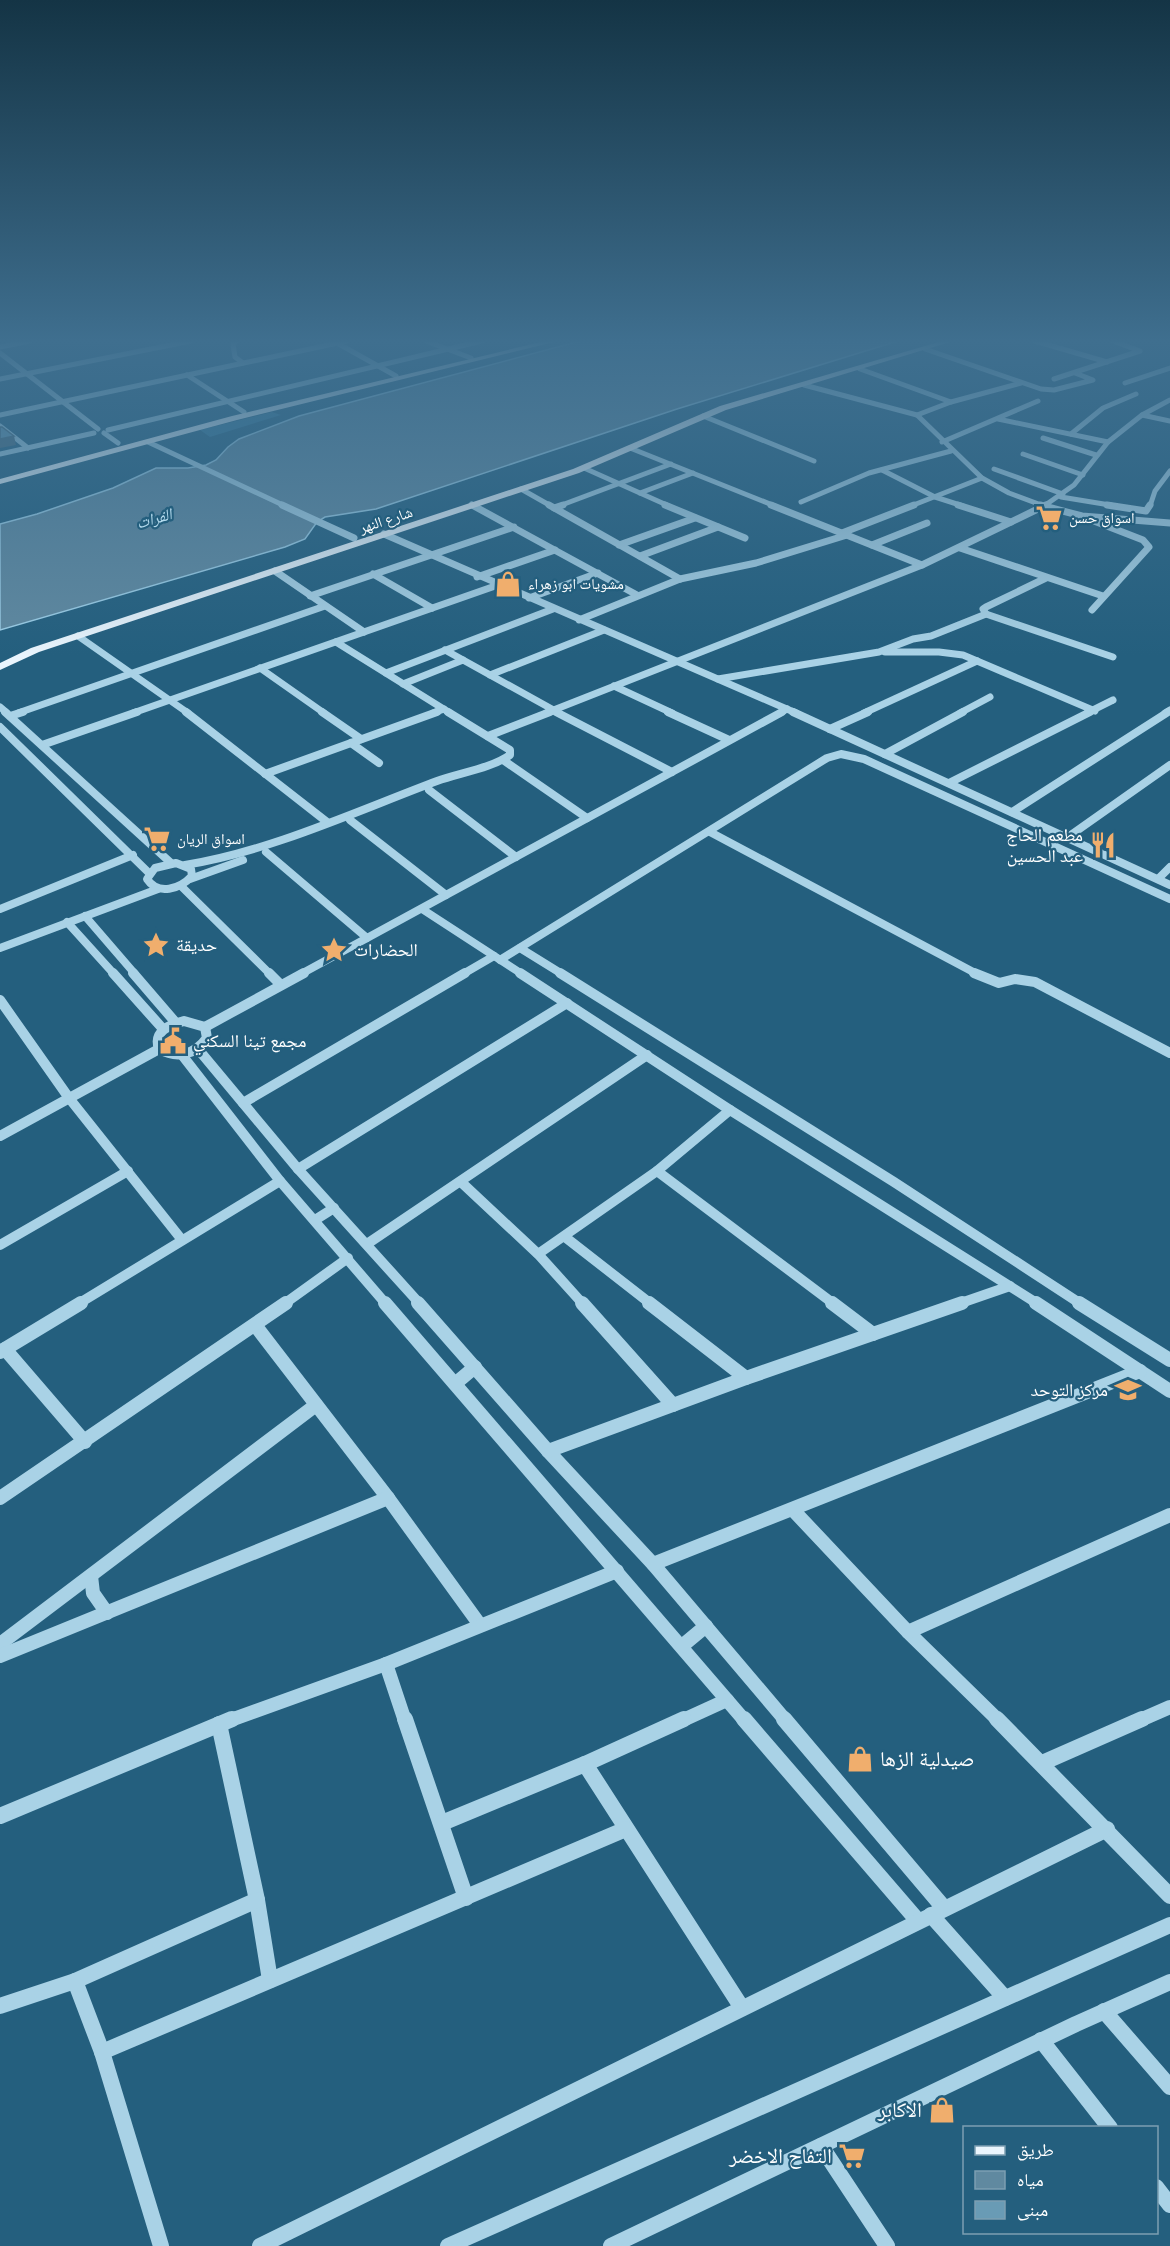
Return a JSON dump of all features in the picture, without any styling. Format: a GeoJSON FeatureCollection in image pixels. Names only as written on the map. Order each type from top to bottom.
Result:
{"type":"FeatureCollection","features":[{"type":"Feature","properties":{"kind":"main road"},"geometry":{"type":"LineString","coordinates":[[0,482],[109,446]]}},
{"type":"Feature","properties":{"kind":"main road"},"geometry":{"type":"LineString","coordinates":[[0,475],[131,446]]}},
{"type":"Feature","properties":{"kind":"main road","name":"شارع النهر"},"geometry":{"type":"LineString","coordinates":[[13,649],[275,571],[521,489],[620,446]]}},
{"type":"Feature","properties":{"kind":"main road","name":"شارع النهر"},"geometry":{"type":"LineString","coordinates":[[0,667],[26,653],[216,587],[350,536],[584,468],[635,446]]}},
{"type":"Feature","properties":{"kind":"street"},"geometry":{"type":"LineString","coordinates":[[0,454],[37,446]]}},
{"type":"Feature","properties":{"kind":"street"},"geometry":{"type":"LineString","coordinates":[[155,446],[350,536]]}},
{"type":"Feature","properties":{"kind":"street"},"geometry":{"type":"LineString","coordinates":[[777,446],[814,461]]}},
{"type":"Feature","properties":{"kind":"street"},"geometry":{"type":"LineString","coordinates":[[946,446],[982,478],[1009,493],[1044,506],[1082,516],[1143,540],[1149,547],[1092,610]]}},
{"type":"Feature","properties":{"kind":"street"},"geometry":{"type":"LineString","coordinates":[[1067,446],[1096,455]]}},
{"type":"Feature","properties":{"kind":"street"},"geometry":{"type":"LineString","coordinates":[[488,736],[960,548],[1062,495],[1083,475],[1104,446]]}},
{"type":"Feature","properties":{"kind":"street"},"geometry":{"type":"LineString","coordinates":[[630,448],[922,564]]}},
{"type":"Feature","properties":{"kind":"street"},"geometry":{"type":"LineString","coordinates":[[801,502],[882,470],[951,451]]}},
{"type":"Feature","properties":{"kind":"street"},"geometry":{"type":"LineString","coordinates":[[1023,454],[1083,475]]}},
{"type":"Feature","properties":{"kind":"street"},"geometry":{"type":"LineString","coordinates":[[554,508],[671,464]]}},
{"type":"Feature","properties":{"kind":"street"},"geometry":{"type":"LineString","coordinates":[[584,468],[745,538]]}},
{"type":"Feature","properties":{"kind":"street"},"geometry":{"type":"LineString","coordinates":[[994,469],[1062,495],[1146,511],[1149,509],[1158,486],[1170,471]]}},
{"type":"Feature","properties":{"kind":"street"},"geometry":{"type":"LineString","coordinates":[[882,470],[935,497],[1011,522]]}},
{"type":"Feature","properties":{"kind":"street"},"geometry":{"type":"LineString","coordinates":[[640,493],[693,473]]}},
{"type":"Feature","properties":{"kind":"street"},"geometry":{"type":"LineString","coordinates":[[579,620],[680,579],[756,563],[845,534],[982,478]]}},
{"type":"Feature","properties":{"kind":"street"},"geometry":{"type":"LineString","coordinates":[[521,489],[680,579]]}},
{"type":"Feature","properties":{"kind":"street"},"geometry":{"type":"LineString","coordinates":[[472,505],[637,595]]}},
{"type":"Feature","properties":{"kind":"street"},"geometry":{"type":"LineString","coordinates":[[1082,516],[1170,523]]}},
{"type":"Feature","properties":{"kind":"street"},"geometry":{"type":"LineString","coordinates":[[619,544],[695,518]]}},
{"type":"Feature","properties":{"kind":"street"},"geometry":{"type":"LineString","coordinates":[[872,545],[927,523]]}},
{"type":"Feature","properties":{"kind":"street"},"geometry":{"type":"LineString","coordinates":[[310,596],[514,527]]}},
{"type":"Feature","properties":{"kind":"street"},"geometry":{"type":"LineString","coordinates":[[640,556],[718,528]]}},
{"type":"Feature","properties":{"kind":"street"},"geometry":{"type":"LineString","coordinates":[[384,534],[477,577],[787,709],[1170,885]]}},
{"type":"Feature","properties":{"kind":"street"},"geometry":{"type":"LineString","coordinates":[[960,548],[1103,597]]}},
{"type":"Feature","properties":{"kind":"street"},"geometry":{"type":"LineString","coordinates":[[477,577],[555,550]]}},
{"type":"Feature","properties":{"kind":"street"},"geometry":{"type":"LineString","coordinates":[[275,571],[364,632]]}},
{"type":"Feature","properties":{"kind":"street"},"geometry":{"type":"LineString","coordinates":[[529,598],[598,573]]}},
{"type":"Feature","properties":{"kind":"street"},"geometry":{"type":"LineString","coordinates":[[373,574],[432,608]]}},
{"type":"Feature","properties":{"kind":"street"},"geometry":{"type":"LineString","coordinates":[[986,614],[983,609],[986,607],[1046,578]]}},
{"type":"Feature","properties":{"kind":"street"},"geometry":{"type":"LineString","coordinates":[[42,745],[498,585]]}},
{"type":"Feature","properties":{"kind":"street"},"geometry":{"type":"LineString","coordinates":[[10,716],[325,606]]}},
{"type":"Feature","properties":{"kind":"street"},"geometry":{"type":"LineString","coordinates":[[386,673],[553,609]]}},
{"type":"Feature","properties":{"kind":"street"},"geometry":{"type":"LineString","coordinates":[[879,652],[913,639],[931,636],[986,614],[1113,657]]}},
{"type":"Feature","properties":{"kind":"street"},"geometry":{"type":"LineString","coordinates":[[490,675],[604,630]]}},
{"type":"Feature","properties":{"kind":"street"},"geometry":{"type":"LineString","coordinates":[[78,636],[171,700],[327,822]]}},
{"type":"Feature","properties":{"kind":"street"},"geometry":{"type":"LineString","coordinates":[[0,948],[158,889],[181,886],[190,879],[429,790],[503,760],[510,755],[510,750],[336,642]]}},
{"type":"Feature","properties":{"kind":"street"},"geometry":{"type":"LineString","coordinates":[[445,651],[672,772]]}},
{"type":"Feature","properties":{"kind":"street"},"geometry":{"type":"LineString","coordinates":[[718,679],[879,652],[946,652],[963,655],[1095,711]]}},
{"type":"Feature","properties":{"kind":"street"},"geometry":{"type":"LineString","coordinates":[[403,684],[463,660]]}},
{"type":"Feature","properties":{"kind":"street"},"geometry":{"type":"LineString","coordinates":[[830,729],[976,661]]}},
{"type":"Feature","properties":{"kind":"street"},"geometry":{"type":"LineString","coordinates":[[260,669],[361,739]]}},
{"type":"Feature","properties":{"kind":"street"},"geometry":{"type":"LineString","coordinates":[[614,686],[729,740]]}},
{"type":"Feature","properties":{"kind":"street"},"geometry":{"type":"LineString","coordinates":[[885,754],[990,697]]}},
{"type":"Feature","properties":{"kind":"street"},"geometry":{"type":"LineString","coordinates":[[949,783],[1113,700]]}},
{"type":"Feature","properties":{"kind":"street"},"geometry":{"type":"LineString","coordinates":[[0,707],[171,863]]}},
{"type":"Feature","properties":{"kind":"street"},"geometry":{"type":"LineString","coordinates":[[265,774],[444,709]]}},
{"type":"Feature","properties":{"kind":"street"},"geometry":{"type":"LineString","coordinates":[[204,1027],[787,709]]}},
{"type":"Feature","properties":{"kind":"street"},"geometry":{"type":"LineString","coordinates":[[1012,812],[1147,727],[1170,710]]}},
{"type":"Feature","properties":{"kind":"street"},"geometry":{"type":"LineString","coordinates":[[0,726],[149,873]]}},
{"type":"Feature","properties":{"kind":"street"},"geometry":{"type":"LineString","coordinates":[[351,742],[379,763]]}},
{"type":"Feature","properties":{"kind":"street"},"geometry":{"type":"LineString","coordinates":[[243,1103],[497,958],[520,948],[834,755],[858,757],[910,779],[1170,899]]}},
{"type":"Feature","properties":{"kind":"street"},"geometry":{"type":"LineString","coordinates":[[503,760],[587,818]]}},
{"type":"Feature","properties":{"kind":"street"},"geometry":{"type":"LineString","coordinates":[[1068,837],[1170,765]]}},
{"type":"Feature","properties":{"kind":"street"},"geometry":{"type":"LineString","coordinates":[[158,889],[148,882],[149,873],[157,867],[171,863],[185,865],[242,853],[462,772],[481,768]]}},
{"type":"Feature","properties":{"kind":"street"},"geometry":{"type":"LineString","coordinates":[[910,779],[922,771]]}},
{"type":"Feature","properties":{"kind":"street"},"geometry":{"type":"LineString","coordinates":[[429,790],[516,857]]}},
{"type":"Feature","properties":{"kind":"street"},"geometry":{"type":"LineString","coordinates":[[350,820],[446,895]]}},
{"type":"Feature","properties":{"kind":"street"},"geometry":{"type":"LineString","coordinates":[[710,832],[976,974],[999,983],[1015,979],[1035,982],[1170,1053]]}},
{"type":"Feature","properties":{"kind":"street"},"geometry":{"type":"LineString","coordinates":[[266,852],[367,939]]}},
{"type":"Feature","properties":{"kind":"street"},"geometry":{"type":"LineString","coordinates":[[0,909],[133,855]]}},
{"type":"Feature","properties":{"kind":"street"},"geometry":{"type":"LineString","coordinates":[[185,865],[193,872],[190,879]]}},
{"type":"Feature","properties":{"kind":"street"},"geometry":{"type":"LineString","coordinates":[[1158,879],[1170,867]]}},
{"type":"Feature","properties":{"kind":"street"},"geometry":{"type":"LineString","coordinates":[[181,886],[281,986]]}},
{"type":"Feature","properties":{"kind":"street"},"geometry":{"type":"LineString","coordinates":[[422,909],[730,1110],[1010,1286],[1170,1391]]}},
{"type":"Feature","properties":{"kind":"street"},"geometry":{"type":"LineString","coordinates":[[85,916],[176,1023]]}},
{"type":"Feature","properties":{"kind":"street"},"geometry":{"type":"LineString","coordinates":[[67,922],[163,1029]]}},
{"type":"Feature","properties":{"kind":"street"},"geometry":{"type":"LineString","coordinates":[[520,948],[884,1176],[1000,1253],[1170,1360]]}},
{"type":"Feature","properties":{"kind":"street"},"geometry":{"type":"LineString","coordinates":[[0,1000],[69,1098],[183,1240]]}},
{"type":"Feature","properties":{"kind":"street"},"geometry":{"type":"LineString","coordinates":[[298,1169],[567,1003]]}},
{"type":"Feature","properties":{"kind":"street"},"geometry":{"type":"LineString","coordinates":[[159,1049],[156,1039],[163,1029],[176,1023],[192,1022],[204,1027]]}},
{"type":"Feature","properties":{"kind":"street"},"geometry":{"type":"LineString","coordinates":[[159,1049],[173,1055],[182,1055],[198,1049],[207,1038],[204,1027]]}},
{"type":"Feature","properties":{"kind":"street"},"geometry":{"type":"LineString","coordinates":[[0,1136],[159,1049]]}},
{"type":"Feature","properties":{"kind":"street"},"geometry":{"type":"LineString","coordinates":[[198,1049],[298,1169],[706,1626],[931,1915]]}},
{"type":"Feature","properties":{"kind":"street"},"geometry":{"type":"LineString","coordinates":[[182,1055],[280,1181],[727,1700],[931,1915],[1005,1998]]}},
{"type":"Feature","properties":{"kind":"street"},"geometry":{"type":"LineString","coordinates":[[367,1244],[647,1055]]}},
{"type":"Feature","properties":{"kind":"street"},"geometry":{"type":"LineString","coordinates":[[538,1254],[657,1172],[730,1110]]}},
{"type":"Feature","properties":{"kind":"street"},"geometry":{"type":"LineString","coordinates":[[0,1245],[128,1171]]}},
{"type":"Feature","properties":{"kind":"street"},"geometry":{"type":"LineString","coordinates":[[657,1172],[873,1334]]}},
{"type":"Feature","properties":{"kind":"street"},"geometry":{"type":"LineString","coordinates":[[85,1442],[2,1350],[280,1181]]}},
{"type":"Feature","properties":{"kind":"street"},"geometry":{"type":"LineString","coordinates":[[461,1182],[538,1254],[673,1405]]}},
{"type":"Feature","properties":{"kind":"street"},"geometry":{"type":"LineString","coordinates":[[315,1220],[334,1208]]}},
{"type":"Feature","properties":{"kind":"street"},"geometry":{"type":"LineString","coordinates":[[565,1237],[746,1378]]}},
{"type":"Feature","properties":{"kind":"street"},"geometry":{"type":"LineString","coordinates":[[0,1498],[255,1325],[348,1258]]}},
{"type":"Feature","properties":{"kind":"street"},"geometry":{"type":"LineString","coordinates":[[548,1451],[746,1378],[1010,1286]]}},
{"type":"Feature","properties":{"kind":"street"},"geometry":{"type":"LineString","coordinates":[[255,1325],[388,1498],[480,1625]]}},
{"type":"Feature","properties":{"kind":"street"},"geometry":{"type":"LineString","coordinates":[[456,1383],[475,1367]]}},
{"type":"Feature","properties":{"kind":"street"},"geometry":{"type":"LineString","coordinates":[[653,1564],[1140,1371]]}},
{"type":"Feature","properties":{"kind":"street"},"geometry":{"type":"LineString","coordinates":[[0,1644],[316,1405]]}},
{"type":"Feature","properties":{"kind":"street"},"geometry":{"type":"LineString","coordinates":[[0,1656],[388,1498]]}},
{"type":"Feature","properties":{"kind":"street"},"geometry":{"type":"LineString","coordinates":[[793,1510],[908,1632],[1042,1763],[1170,1896]]}},
{"type":"Feature","properties":{"kind":"street"},"geometry":{"type":"LineString","coordinates":[[908,1632],[1170,1515]]}},
{"type":"Feature","properties":{"kind":"street"},"geometry":{"type":"LineString","coordinates":[[1,1810],[219,1724],[386,1664],[617,1571]]}},
{"type":"Feature","properties":{"kind":"street"},"geometry":{"type":"LineString","coordinates":[[91,1576],[93,1593],[106,1613]]}},
{"type":"Feature","properties":{"kind":"street"},"geometry":{"type":"LineString","coordinates":[[682,1646],[706,1626]]}},
{"type":"Feature","properties":{"kind":"street"},"geometry":{"type":"LineString","coordinates":[[386,1664],[466,1898]]}},
{"type":"Feature","properties":{"kind":"street"},"geometry":{"type":"LineString","coordinates":[[442,1823],[585,1764],[727,1700]]}},
{"type":"Feature","properties":{"kind":"street"},"geometry":{"type":"LineString","coordinates":[[1042,1763],[1170,1707]]}},
{"type":"Feature","properties":{"kind":"street"},"geometry":{"type":"LineString","coordinates":[[219,1724],[257,1900],[270,1980]]}},
{"type":"Feature","properties":{"kind":"street"},"geometry":{"type":"LineString","coordinates":[[585,1764],[742,2008]]}},
{"type":"Feature","properties":{"kind":"street"},"geometry":{"type":"LineString","coordinates":[[102,2052],[626,1829]]}},
{"type":"Feature","properties":{"kind":"street"},"geometry":{"type":"LineString","coordinates":[[260,2246],[1107,1829]]}},
{"type":"Feature","properties":{"kind":"street"},"geometry":{"type":"LineString","coordinates":[[0,2006],[75,1981],[257,1900]]}},
{"type":"Feature","properties":{"kind":"street"},"geometry":{"type":"LineString","coordinates":[[448,2246],[1170,1925]]}},
{"type":"Feature","properties":{"kind":"street"},"geometry":{"type":"LineString","coordinates":[[75,1981],[102,2052],[161,2246]]}},
{"type":"Feature","properties":{"kind":"street"},"geometry":{"type":"LineString","coordinates":[[613,2246],[1041,2040],[1170,1982]]}},
{"type":"Feature","properties":{"kind":"street"},"geometry":{"type":"LineString","coordinates":[[1104,2011],[1170,2087]]}},
{"type":"Feature","properties":{"kind":"street"},"geometry":{"type":"LineString","coordinates":[[1041,2040],[1109,2126]]}},
{"type":"Feature","properties":{"kind":"street"},"geometry":{"type":"LineString","coordinates":[[821,2146],[887,2246]]}},
{"type":"Feature","properties":{"kind":"street"},"geometry":{"type":"LineString","coordinates":[[1158,2190],[1170,2205]]}},
{"type":"Feature","properties":{"kind":"water","name":"الفرات"},"geometry":{"type":"Polygon","coordinates":[[[566,446],[376,509],[325,517],[317,522],[305,539],[285,547],[0,630],[0,524],[113,488],[156,468],[188,468],[206,465],[216,460],[228,447],[566,446]]]}},
{"type":"Feature","properties":{"kind":"place","name":"اسواق حسن"},"geometry":{"type":"Point","coordinates":[1049,518]}},
{"type":"Feature","properties":{"kind":"place","name":"مشويات ابو زهراء"},"geometry":{"type":"Point","coordinates":[508,584]}},
{"type":"Feature","properties":{"kind":"place","name":"اسواق الريان"},"geometry":{"type":"Point","coordinates":[157,839]}},
{"type":"Feature","properties":{"kind":"place","name":"مطعم الحاج عبد الحسين"},"geometry":{"type":"Point","coordinates":[1103,845]}},
{"type":"Feature","properties":{"kind":"place","name":"حديقة"},"geometry":{"type":"Point","coordinates":[156,945]}},
{"type":"Feature","properties":{"kind":"place","name":"الحضارات"},"geometry":{"type":"Point","coordinates":[334,950]}},
{"type":"Feature","properties":{"kind":"place","name":"مجمع تينا السكني"},"geometry":{"type":"Point","coordinates":[173,1041]}},
{"type":"Feature","properties":{"kind":"place","name":"مركز التوحد"},"geometry":{"type":"Point","coordinates":[1128,1390]}},
{"type":"Feature","properties":{"kind":"place","name":"صيدلية الزها"},"geometry":{"type":"Point","coordinates":[860,1759]}},
{"type":"Feature","properties":{"kind":"place","name":"الاكابر"},"geometry":{"type":"Point","coordinates":[942,2110]}},
{"type":"Feature","properties":{"kind":"place","name":"التفاح الاخضر"},"geometry":{"type":"Point","coordinates":[852,2156]}}]}
